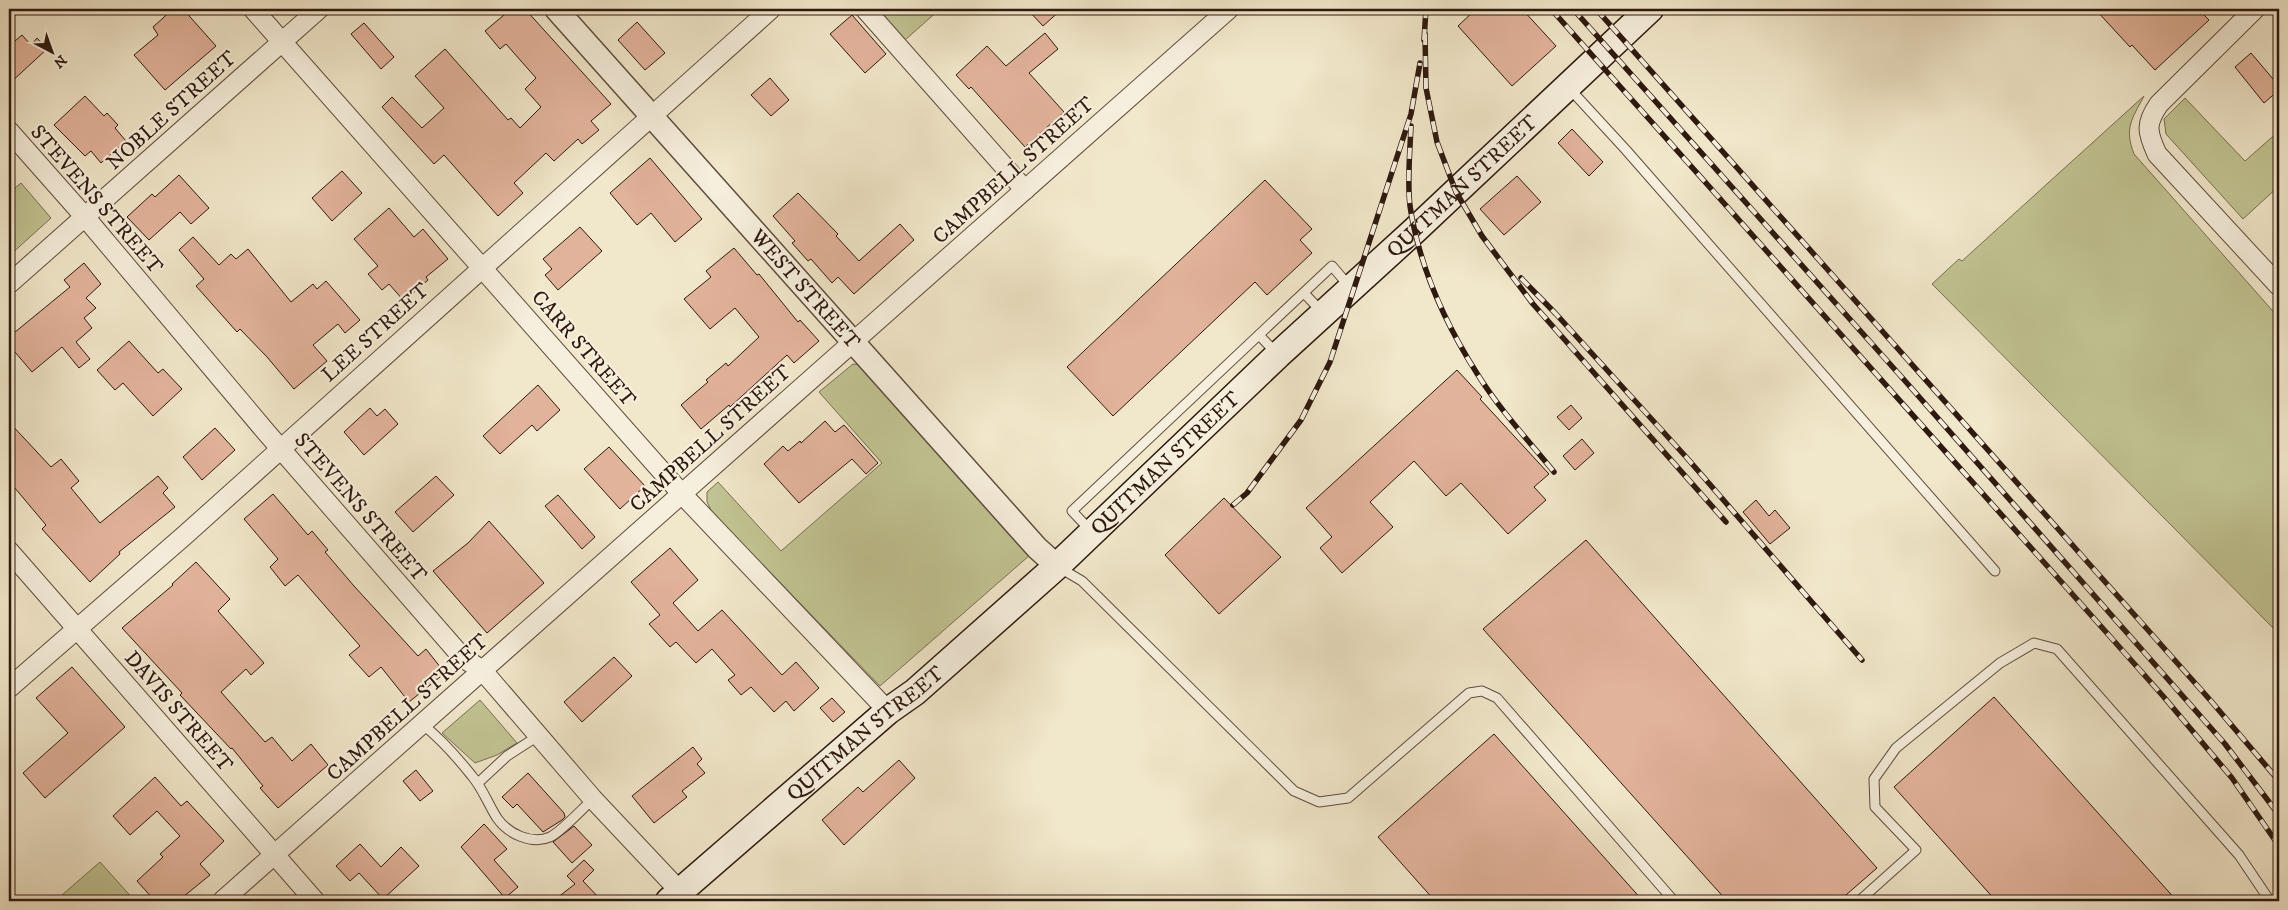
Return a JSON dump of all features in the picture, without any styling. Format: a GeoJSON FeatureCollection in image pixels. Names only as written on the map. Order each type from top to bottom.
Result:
{"type":"FeatureCollection","features":[{"type":"Feature","properties":{"kind":"main road","name":"QUITMAN STREET"},"geometry":{"type":"LineString","coordinates":[[679,898],[888,711],[915,692],[1057,566],[1278,355],[1414,231],[1650,9]]}},
{"type":"Feature","properties":{"kind":"street","name":"CARR STREET"},"geometry":{"type":"LineString","coordinates":[[253,9],[681,493],[888,711]]}},
{"type":"Feature","properties":{"kind":"street","name":"NOBLE STREET"},"geometry":{"type":"LineString","coordinates":[[9,284],[319,9]]}},
{"type":"Feature","properties":{"kind":"street","name":"WEST STREET"},"geometry":{"type":"LineString","coordinates":[[556,9],[1037,548],[1057,566]]}},
{"type":"Feature","properties":{"kind":"street","name":"LEE STREET"},"geometry":{"type":"LineString","coordinates":[[9,688],[184,535],[771,9]]}},
{"type":"Feature","properties":{"kind":"street"},"geometry":{"type":"LineString","coordinates":[[865,9],[1025,190]]}},
{"type":"Feature","properties":{"kind":"street","name":"CAMPBELL STREET"},"geometry":{"type":"LineString","coordinates":[[222,901],[1229,9]]}},
{"type":"Feature","properties":{"kind":"street"},"geometry":{"type":"LineString","coordinates":[[2255,9],[2159,104],[2148,119],[2149,132],[2157,154],[2279,286]]}},
{"type":"Feature","properties":{"kind":"street","name":"STEVENS STREET"},"geometry":{"type":"LineString","coordinates":[[9,131],[85,217],[280,448],[463,658],[482,670],[679,898]]}},
{"type":"Feature","properties":{"kind":"street","name":"DAVIS STREET"},"geometry":{"type":"LineString","coordinates":[[9,552],[315,901]]}},
{"type":"Feature","properties":{"kind":"lane"},"geometry":{"type":"LineString","coordinates":[[1567,86],[1626,150],[1996,570]]}},
{"type":"Feature","properties":{"kind":"lane"},"geometry":{"type":"LineString","coordinates":[[1092,532],[1072,511],[1332,266],[1351,288]]}},
{"type":"Feature","properties":{"kind":"lane"},"geometry":{"type":"LineString","coordinates":[[1304,293],[1324,314]]}},
{"type":"Feature","properties":{"kind":"lane"},"geometry":{"type":"LineString","coordinates":[[1259,335],[1278,355]]}},
{"type":"Feature","properties":{"kind":"lane"},"geometry":{"type":"LineString","coordinates":[[1057,566],[1082,581],[1294,791],[1319,802],[1348,798],[1469,693],[1482,691],[1497,698],[1674,901]]}},
{"type":"Feature","properties":{"kind":"lane"},"geometry":{"type":"LineString","coordinates":[[1858,901],[1916,850],[1876,807],[1874,778],[1896,748],[2000,663],[2034,643],[2057,649],[2239,854],[2270,901]]}},
{"type":"Feature","properties":{"kind":"lane"},"geometry":{"type":"LineString","coordinates":[[422,724],[437,736],[478,784],[498,820],[520,837],[538,840],[552,837],[593,799]]}},
{"type":"Feature","properties":{"kind":"lane"},"geometry":{"type":"LineString","coordinates":[[478,784],[507,756],[538,736]]}},
{"type":"Feature","properties":{"kind":"green space"},"geometry":{"type":"Polygon","coordinates":[[[878,9],[940,9],[905,40],[878,9]]]}},
{"type":"Feature","properties":{"kind":"green space"},"geometry":{"type":"Polygon","coordinates":[[[2144,96],[2131,124],[2130,137],[2134,154],[2279,318],[2279,634],[1932,284],[1959,259],[1962,261],[2144,96]]]}},
{"type":"Feature","properties":{"kind":"green space"},"geometry":{"type":"Polygon","coordinates":[[[2185,98],[2245,161],[2279,131],[2279,186],[2243,219],[2166,134],[2164,119],[2185,98]]]}},
{"type":"Feature","properties":{"kind":"green space"},"geometry":{"type":"Polygon","coordinates":[[[21,183],[51,218],[9,256],[9,193],[21,183]]]}},
{"type":"Feature","properties":{"kind":"green space"},"geometry":{"type":"Polygon","coordinates":[[[853,364],[862,365],[1030,555],[880,686],[712,512],[707,502],[707,492],[718,482],[781,551],[882,463],[819,392],[853,364]]]}},
{"type":"Feature","properties":{"kind":"green space"},"geometry":{"type":"Polygon","coordinates":[[[480,700],[517,743],[497,755],[475,763],[442,733],[480,700]]]}},
{"type":"Feature","properties":{"kind":"green space"},"geometry":{"type":"Polygon","coordinates":[[[100,862],[135,901],[55,901],[100,862]]]}},
{"type":"Feature","properties":{"kind":"building"},"geometry":{"type":"Polygon","coordinates":[[[173,9],[183,9],[216,46],[165,90],[134,55],[158,35],[153,27],[173,9]]]}},
{"type":"Feature","properties":{"kind":"building"},"geometry":{"type":"Polygon","coordinates":[[[511,9],[525,9],[611,104],[591,121],[599,130],[582,144],[578,139],[554,161],[546,153],[514,183],[523,193],[498,216],[444,155],[434,164],[382,107],[392,97],[422,128],[444,108],[415,76],[445,49],[508,120],[511,118],[520,128],[541,107],[525,89],[536,78],[506,44],[500,49],[485,31],[511,9]]]}},
{"type":"Feature","properties":{"kind":"building"},"geometry":{"type":"Polygon","coordinates":[[[1027,9],[1062,9],[1043,26],[1027,9]]]}},
{"type":"Feature","properties":{"kind":"building"},"geometry":{"type":"Polygon","coordinates":[[[1476,9],[1522,9],[1556,46],[1512,86],[1458,26],[1476,9]]]}},
{"type":"Feature","properties":{"kind":"building"},"geometry":{"type":"Polygon","coordinates":[[[2095,9],[2198,9],[2209,20],[2155,70],[2132,45],[2130,47],[2095,9]]]}},
{"type":"Feature","properties":{"kind":"building"},"geometry":{"type":"Polygon","coordinates":[[[852,15],[886,54],[865,73],[830,34],[852,15]]]}},
{"type":"Feature","properties":{"kind":"building"},"geometry":{"type":"Polygon","coordinates":[[[637,22],[665,53],[645,70],[618,40],[637,22]]]}},
{"type":"Feature","properties":{"kind":"building"},"geometry":{"type":"Polygon","coordinates":[[[364,23],[394,57],[381,69],[351,34],[364,23]]]}},
{"type":"Feature","properties":{"kind":"building"},"geometry":{"type":"Polygon","coordinates":[[[1045,33],[1058,49],[1029,73],[1064,112],[1025,147],[971,87],[969,89],[956,75],[987,46],[1006,66],[1045,33]]]}},
{"type":"Feature","properties":{"kind":"building"},"geometry":{"type":"Polygon","coordinates":[[[22,35],[31,45],[37,38],[47,49],[9,84],[9,46],[22,35]]]}},
{"type":"Feature","properties":{"kind":"building"},"geometry":{"type":"Polygon","coordinates":[[[2251,53],[2279,86],[2279,90],[2264,103],[2235,67],[2251,53]]]}},
{"type":"Feature","properties":{"kind":"building"},"geometry":{"type":"Polygon","coordinates":[[[770,78],[789,100],[771,116],[751,95],[770,78]]]}},
{"type":"Feature","properties":{"kind":"building"},"geometry":{"type":"Polygon","coordinates":[[[85,96],[104,116],[107,113],[118,125],[115,128],[126,141],[101,163],[91,151],[85,156],[54,125],[85,96]]]}},
{"type":"Feature","properties":{"kind":"building"},"geometry":{"type":"Polygon","coordinates":[[[1572,129],[1603,162],[1589,176],[1558,143],[1572,129]]]}},
{"type":"Feature","properties":{"kind":"building"},"geometry":{"type":"Polygon","coordinates":[[[650,158],[702,219],[675,242],[651,213],[637,225],[610,193],[650,158]]]}},
{"type":"Feature","properties":{"kind":"building"},"geometry":{"type":"Polygon","coordinates":[[[342,171],[362,193],[332,221],[312,198],[342,171]]]}},
{"type":"Feature","properties":{"kind":"building"},"geometry":{"type":"Polygon","coordinates":[[[179,175],[209,208],[191,224],[180,212],[149,240],[127,217],[152,194],[155,197],[179,175]]]}},
{"type":"Feature","properties":{"kind":"building"},"geometry":{"type":"Polygon","coordinates":[[[1517,176],[1541,202],[1504,235],[1480,209],[1517,176]]]}},
{"type":"Feature","properties":{"kind":"building"},"geometry":{"type":"Polygon","coordinates":[[[1265,180],[1312,229],[1300,240],[1312,253],[1267,295],[1255,282],[1113,416],[1067,367],[1265,180]]]}},
{"type":"Feature","properties":{"kind":"building"},"geometry":{"type":"Polygon","coordinates":[[[798,193],[838,234],[836,236],[859,261],[900,224],[914,240],[854,294],[838,277],[832,283],[811,259],[808,261],[792,243],[795,241],[773,216],[798,193]]]}},
{"type":"Feature","properties":{"kind":"building"},"geometry":{"type":"Polygon","coordinates":[[[389,208],[414,237],[423,229],[448,259],[426,277],[428,280],[404,301],[389,284],[382,290],[368,274],[378,266],[354,239],[389,208]]]}},
{"type":"Feature","properties":{"kind":"building"},"geometry":{"type":"Polygon","coordinates":[[[580,227],[602,251],[558,290],[545,275],[552,269],[543,259],[580,227]]]}},
{"type":"Feature","properties":{"kind":"building"},"geometry":{"type":"Polygon","coordinates":[[[193,237],[219,265],[231,254],[236,259],[248,249],[291,302],[313,284],[317,289],[326,281],[360,320],[345,333],[338,324],[313,345],[327,361],[294,389],[267,357],[240,329],[237,332],[196,286],[204,279],[179,250],[193,237]]]}},
{"type":"Feature","properties":{"kind":"building"},"geometry":{"type":"Polygon","coordinates":[[[734,248],[757,275],[759,274],[798,322],[800,320],[819,341],[794,363],[787,355],[730,407],[729,405],[701,429],[681,405],[708,382],[706,380],[726,363],[728,366],[759,337],[735,308],[710,329],[684,299],[711,277],[706,271],[734,248]]]}},
{"type":"Feature","properties":{"kind":"building"},"geometry":{"type":"Polygon","coordinates":[[[84,263],[101,284],[86,298],[96,308],[84,318],[92,328],[76,342],[90,359],[79,368],[62,347],[32,372],[9,345],[9,337],[70,287],[64,280],[84,263]]]}},
{"type":"Feature","properties":{"kind":"building"},"geometry":{"type":"Polygon","coordinates":[[[129,341],[158,373],[163,369],[182,389],[153,416],[123,383],[115,390],[97,370],[129,341]]]}},
{"type":"Feature","properties":{"kind":"building"},"geometry":{"type":"Polygon","coordinates":[[[1457,370],[1482,397],[1480,399],[1549,474],[1534,487],[1546,500],[1508,534],[1461,483],[1446,496],[1414,461],[1370,502],[1393,527],[1342,573],[1320,548],[1332,537],[1306,508],[1457,370]]]}},
{"type":"Feature","properties":{"kind":"building"},"geometry":{"type":"Polygon","coordinates":[[[538,385],[560,410],[537,431],[532,425],[500,454],[483,436],[538,385]]]}},
{"type":"Feature","properties":{"kind":"building"},"geometry":{"type":"Polygon","coordinates":[[[1571,405],[1582,418],[1569,430],[1557,417],[1571,405]]]}},
{"type":"Feature","properties":{"kind":"building"},"geometry":{"type":"Polygon","coordinates":[[[370,408],[377,416],[385,409],[398,424],[364,455],[344,432],[370,408]]]}},
{"type":"Feature","properties":{"kind":"building"},"geometry":{"type":"Polygon","coordinates":[[[825,421],[835,432],[844,425],[878,463],[866,474],[852,459],[799,503],[764,464],[783,446],[788,451],[800,441],[801,443],[825,421]]]}},
{"type":"Feature","properties":{"kind":"building"},"geometry":{"type":"Polygon","coordinates":[[[9,422],[51,467],[61,459],[79,481],[71,488],[100,523],[158,476],[168,488],[163,493],[175,507],[119,552],[120,554],[90,582],[42,529],[46,525],[9,481],[9,422]]]}},
{"type":"Feature","properties":{"kind":"building"},"geometry":{"type":"Polygon","coordinates":[[[215,428],[235,450],[202,480],[183,457],[215,428]]]}},
{"type":"Feature","properties":{"kind":"building"},"geometry":{"type":"Polygon","coordinates":[[[1582,439],[1594,453],[1575,470],[1563,456],[1582,439]]]}},
{"type":"Feature","properties":{"kind":"building"},"geometry":{"type":"Polygon","coordinates":[[[609,447],[645,486],[620,509],[584,469],[609,447]]]}},
{"type":"Feature","properties":{"kind":"building"},"geometry":{"type":"Polygon","coordinates":[[[436,476],[454,495],[413,532],[395,512],[436,476]]]}},
{"type":"Feature","properties":{"kind":"building"},"geometry":{"type":"Polygon","coordinates":[[[273,494],[308,535],[312,531],[328,550],[325,552],[418,656],[426,649],[445,673],[409,702],[381,667],[369,677],[349,655],[360,646],[298,575],[285,586],[270,567],[278,559],[244,519],[273,494]]]}},
{"type":"Feature","properties":{"kind":"building"},"geometry":{"type":"Polygon","coordinates":[[[558,495],[595,537],[582,549],[545,506],[558,495]]]}},
{"type":"Feature","properties":{"kind":"building"},"geometry":{"type":"Polygon","coordinates":[[[1224,498],[1281,557],[1219,614],[1165,555],[1224,498]]]}},
{"type":"Feature","properties":{"kind":"building"},"geometry":{"type":"Polygon","coordinates":[[[1756,500],[1769,516],[1775,510],[1790,528],[1770,544],[1743,512],[1756,500]]]}},
{"type":"Feature","properties":{"kind":"building"},"geometry":{"type":"Polygon","coordinates":[[[489,521],[544,583],[487,633],[433,571],[468,543],[489,521]]]}},
{"type":"Feature","properties":{"kind":"building"},"geometry":{"type":"Polygon","coordinates":[[[1586,540],[1877,868],[1839,901],[1727,901],[1483,629],[1586,540]]]}},
{"type":"Feature","properties":{"kind":"building"},"geometry":{"type":"Polygon","coordinates":[[[670,548],[698,580],[673,603],[698,631],[722,610],[782,675],[796,662],[819,688],[794,711],[786,701],[774,712],[751,687],[741,695],[728,680],[735,675],[712,649],[696,663],[676,642],[670,647],[649,624],[660,615],[631,582],[670,548]]]}},
{"type":"Feature","properties":{"kind":"building"},"geometry":{"type":"Polygon","coordinates":[[[196,562],[230,599],[218,611],[264,663],[251,675],[246,669],[221,692],[265,742],[272,737],[292,761],[311,744],[328,765],[278,808],[260,788],[263,786],[232,748],[180,695],[182,693],[122,628],[173,585],[196,562]]]}},
{"type":"Feature","properties":{"kind":"building"},"geometry":{"type":"Polygon","coordinates":[[[614,657],[632,676],[582,722],[564,702],[614,657]]]}},
{"type":"Feature","properties":{"kind":"building"},"geometry":{"type":"Polygon","coordinates":[[[72,667],[125,727],[45,798],[23,773],[68,733],[36,698],[72,667]]]}},
{"type":"Feature","properties":{"kind":"building"},"geometry":{"type":"Polygon","coordinates":[[[1994,697],[2177,901],[1996,901],[1894,787],[1994,697]]]}},
{"type":"Feature","properties":{"kind":"building"},"geometry":{"type":"Polygon","coordinates":[[[832,698],[845,712],[833,722],[820,708],[832,698]]]}},
{"type":"Feature","properties":{"kind":"building"},"geometry":{"type":"Polygon","coordinates":[[[1494,734],[1643,901],[1435,901],[1378,837],[1494,734]]]}},
{"type":"Feature","properties":{"kind":"building"},"geometry":{"type":"Polygon","coordinates":[[[693,747],[702,759],[697,764],[705,773],[682,791],[687,797],[654,823],[632,796],[693,747]]]}},
{"type":"Feature","properties":{"kind":"building"},"geometry":{"type":"Polygon","coordinates":[[[899,760],[915,778],[844,845],[822,820],[858,787],[863,792],[899,760]]]}},
{"type":"Feature","properties":{"kind":"building"},"geometry":{"type":"Polygon","coordinates":[[[416,770],[433,791],[420,801],[403,781],[416,770]]]}},
{"type":"Feature","properties":{"kind":"building"},"geometry":{"type":"Polygon","coordinates":[[[528,773],[564,813],[565,817],[562,820],[543,832],[517,804],[513,808],[502,797],[528,773]]]}},
{"type":"Feature","properties":{"kind":"building"},"geometry":{"type":"Polygon","coordinates":[[[155,777],[181,806],[187,801],[224,841],[200,864],[210,875],[178,901],[155,901],[137,881],[163,857],[160,854],[180,836],[157,811],[130,835],[113,816],[155,777]]]}},
{"type":"Feature","properties":{"kind":"building"},"geometry":{"type":"Polygon","coordinates":[[[484,824],[507,849],[494,860],[518,887],[505,898],[461,847],[484,824]]]}},
{"type":"Feature","properties":{"kind":"building"},"geometry":{"type":"Polygon","coordinates":[[[574,826],[592,845],[572,863],[553,842],[574,826]]]}},
{"type":"Feature","properties":{"kind":"building"},"geometry":{"type":"Polygon","coordinates":[[[360,844],[381,867],[401,847],[419,866],[383,899],[359,873],[350,881],[336,866],[360,844]]]}},
{"type":"Feature","properties":{"kind":"building"},"geometry":{"type":"Polygon","coordinates":[[[584,860],[594,870],[583,881],[602,901],[553,901],[575,884],[567,876],[584,860]]]}},
{"type":"Feature","properties":{"kind":"railway"},"geometry":{"type":"LineString","coordinates":[[1424,40],[1426,9]]}},
{"type":"Feature","properties":{"kind":"railway"},"geometry":{"type":"LineString","coordinates":[[1551,9],[2163,696],[2232,778],[2279,846]]}},
{"type":"Feature","properties":{"kind":"railway"},"geometry":{"type":"LineString","coordinates":[[1573,9],[1906,382],[2225,744],[2279,815]]}},
{"type":"Feature","properties":{"kind":"railway"},"geometry":{"type":"LineString","coordinates":[[1596,9],[2211,701],[2279,781]]}},
{"type":"Feature","properties":{"kind":"railway"},"geometry":{"type":"LineString","coordinates":[[1425,34],[1426,88],[1437,142],[1456,192],[1482,236],[1533,304],[1726,522]]}},
{"type":"Feature","properties":{"kind":"railway"},"geometry":{"type":"LineString","coordinates":[[1233,505],[1247,493],[1301,420],[1330,362],[1411,114],[1420,63]]}},
{"type":"Feature","properties":{"kind":"railway"},"geometry":{"type":"LineString","coordinates":[[1411,126],[1410,206],[1420,251],[1435,294],[1466,356],[1487,388],[1505,413],[1554,472]]}},
{"type":"Feature","properties":{"kind":"railway"},"geometry":{"type":"LineString","coordinates":[[1521,278],[1687,458],[1862,660]]}}]}
